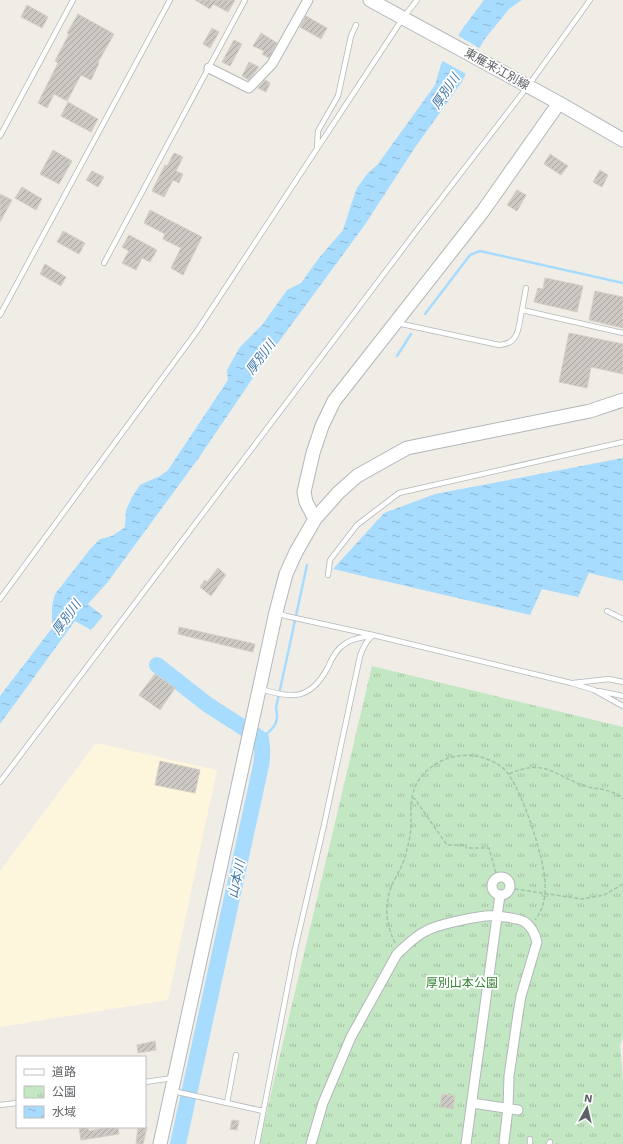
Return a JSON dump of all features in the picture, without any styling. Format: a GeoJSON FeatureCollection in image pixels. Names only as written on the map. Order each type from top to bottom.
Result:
{"type":"FeatureCollection","features":[{"type":"Feature","properties":{"kind":"street"},"geometry":{"type":"LineString","coordinates":[[209,68],[249,88],[272,64],[308,0]]}},
{"type":"Feature","properties":{"kind":"street","name":"東雁来江別線"},"geometry":{"type":"LineString","coordinates":[[370,0],[559,103],[623,140]]}},
{"type":"Feature","properties":{"kind":"street"},"geometry":{"type":"LineString","coordinates":[[316,519],[306,502],[304,492],[313,453],[322,426],[334,401],[483,211],[559,103]]}},
{"type":"Feature","properties":{"kind":"street"},"geometry":{"type":"LineString","coordinates":[[160,1144],[177,1092],[174,1077],[253,720],[265,690],[281,614],[286,574],[296,552],[316,519],[338,493],[357,476],[407,448],[590,411],[623,400]]}},
{"type":"Feature","properties":{"kind":"street"},"geometry":{"type":"LineString","coordinates":[[502,876],[507,879],[510,884],[506,893],[500,895],[494,892],[492,887],[493,881],[497,877],[502,876]]}},
{"type":"Feature","properties":{"kind":"street"},"geometry":{"type":"LineString","coordinates":[[466,1144],[500,895]]}},
{"type":"Feature","properties":{"kind":"street"},"geometry":{"type":"LineString","coordinates":[[311,1144],[323,1103],[351,1037],[399,952],[426,930],[487,916],[523,921],[530,926],[536,937],[518,1014],[509,1076],[508,1108],[504,1142]]}},
{"type":"Feature","properties":{"kind":"street"},"geometry":{"type":"LineString","coordinates":[[472,1103],[518,1110]]}},
{"type":"Feature","properties":{"kind":"lane"},"geometry":{"type":"LineString","coordinates":[[0,136],[73,0]]}},
{"type":"Feature","properties":{"kind":"lane"},"geometry":{"type":"LineString","coordinates":[[0,315],[170,0]]}},
{"type":"Feature","properties":{"kind":"lane"},"geometry":{"type":"LineString","coordinates":[[104,263],[245,0]]}},
{"type":"Feature","properties":{"kind":"lane"},"geometry":{"type":"LineString","coordinates":[[0,599],[197,331],[317,148],[408,21],[417,0]]}},
{"type":"Feature","properties":{"kind":"lane"},"geometry":{"type":"LineString","coordinates":[[0,782],[412,236],[528,86],[590,0]]}},
{"type":"Feature","properties":{"kind":"lane"},"geometry":{"type":"LineString","coordinates":[[317,148],[318,131],[338,96],[351,36],[356,25]]}},
{"type":"Feature","properties":{"kind":"lane"},"geometry":{"type":"LineString","coordinates":[[396,323],[499,345],[507,345],[512,342],[515,337],[526,288]]}},
{"type":"Feature","properties":{"kind":"lane"},"geometry":{"type":"LineString","coordinates":[[522,310],[623,333]]}},
{"type":"Feature","properties":{"kind":"lane"},"geometry":{"type":"LineString","coordinates":[[328,575],[330,560],[356,525],[399,493],[623,442]]}},
{"type":"Feature","properties":{"kind":"lane"},"geometry":{"type":"LineString","coordinates":[[607,611],[623,619]]}},
{"type":"Feature","properties":{"kind":"lane"},"geometry":{"type":"LineString","coordinates":[[281,614],[623,696]]}},
{"type":"Feature","properties":{"kind":"lane"},"geometry":{"type":"LineString","coordinates":[[265,690],[291,696],[313,689],[320,680],[335,653],[341,646],[354,639],[373,635]]}},
{"type":"Feature","properties":{"kind":"lane"},"geometry":{"type":"LineString","coordinates":[[256,1144],[295,949],[360,656],[368,639],[373,635]]}},
{"type":"Feature","properties":{"kind":"lane"},"geometry":{"type":"LineString","coordinates":[[571,683],[609,679],[623,682]]}},
{"type":"Feature","properties":{"kind":"lane"},"geometry":{"type":"LineString","coordinates":[[594,690],[623,706]]}},
{"type":"Feature","properties":{"kind":"lane"},"geometry":{"type":"LineString","coordinates":[[227,1103],[236,1055]]}},
{"type":"Feature","properties":{"kind":"lane"},"geometry":{"type":"LineString","coordinates":[[146,1082],[174,1077]]}},
{"type":"Feature","properties":{"kind":"lane"},"geometry":{"type":"LineString","coordinates":[[177,1092],[263,1111]]}},
{"type":"Feature","properties":{"kind":"lane"},"geometry":{"type":"LineString","coordinates":[[0,1105],[16,1102]]}},
{"type":"Feature","properties":{"kind":"path"},"geometry":{"type":"LineString","coordinates":[[399,952],[388,926],[386,903],[392,884],[402,867],[406,855],[412,826],[410,804],[416,786],[421,777],[431,767],[444,759],[460,755],[478,756],[488,760],[504,770],[509,774],[519,792],[543,865],[545,883],[544,903],[540,913],[530,926]]}},
{"type":"Feature","properties":{"kind":"path"},"geometry":{"type":"LineString","coordinates":[[509,774],[532,767],[543,768],[586,786],[615,792],[623,799]]}},
{"type":"Feature","properties":{"kind":"path"},"geometry":{"type":"LineString","coordinates":[[412,798],[415,799],[447,845],[466,845],[466,848],[489,848],[497,877]]}},
{"type":"Feature","properties":{"kind":"path"},"geometry":{"type":"LineString","coordinates":[[509,888],[582,899],[604,895],[623,884]]}},
{"type":"Feature","properties":{"kind":"shaded area"},"geometry":{"type":"Polygon","coordinates":[[[96,743],[217,770],[168,1000],[0,1027],[0,871],[96,743]]]}},
{"type":"Feature","properties":{"kind":"green space","name":"厚別山本公園"},"geometry":{"type":"Polygon","coordinates":[[[372,666],[623,727],[623,1038],[620,1045],[623,1078],[623,1144],[259,1144],[372,666]]]}},
{"type":"Feature","properties":{"kind":"water","name":"厚別川"},"geometry":{"type":"Polygon","coordinates":[[[484,0],[522,0],[509,9],[484,40],[461,83],[414,149],[364,226],[261,366],[198,459],[107,583],[88,604],[103,616],[91,630],[75,621],[0,724],[0,696],[52,628],[52,606],[55,594],[91,548],[100,539],[112,536],[125,527],[126,510],[132,497],[140,485],[160,476],[168,470],[228,380],[227,370],[240,347],[262,325],[287,290],[301,283],[319,258],[343,230],[357,188],[367,174],[378,164],[435,85],[441,64],[463,28],[484,0]]]}},
{"type":"Feature","properties":{"kind":"water"},"geometry":{"type":"Polygon","coordinates":[[[623,458],[623,581],[589,573],[578,597],[542,589],[530,615],[333,569],[384,513],[435,494],[623,458]]]}},
{"type":"Feature","properties":{"kind":"pier"},"geometry":{"type":"Polygon","coordinates":[[[457,35],[481,49],[468,75],[441,60],[457,35]]]}},
{"type":"Feature","properties":{"kind":"building"},"geometry":{"type":"Polygon","coordinates":[[[195,0],[235,0],[228,12],[213,4],[210,9],[195,0]]]}},
{"type":"Feature","properties":{"kind":"building"},"geometry":{"type":"Polygon","coordinates":[[[27,5],[48,17],[42,28],[21,17],[27,5]]]}},
{"type":"Feature","properties":{"kind":"building"},"geometry":{"type":"Polygon","coordinates":[[[78,14],[114,34],[98,62],[99,63],[91,80],[81,75],[67,101],[54,94],[47,108],[38,103],[58,63],[55,61],[69,34],[67,33],[78,14]]]}},
{"type":"Feature","properties":{"kind":"building"},"geometry":{"type":"Polygon","coordinates":[[[306,16],[327,28],[321,39],[300,27],[306,16]]]}},
{"type":"Feature","properties":{"kind":"building"},"geometry":{"type":"Polygon","coordinates":[[[212,28],[219,32],[210,48],[203,44],[212,28]]]}},
{"type":"Feature","properties":{"kind":"building"},"geometry":{"type":"Polygon","coordinates":[[[261,33],[277,43],[269,58],[262,54],[264,51],[253,46],[261,33]]]}},
{"type":"Feature","properties":{"kind":"building"},"geometry":{"type":"Polygon","coordinates":[[[234,40],[242,44],[230,66],[222,62],[234,40]]]}},
{"type":"Feature","properties":{"kind":"building"},"geometry":{"type":"Polygon","coordinates":[[[249,62],[259,67],[249,80],[242,76],[249,62]]]}},
{"type":"Feature","properties":{"kind":"building"},"geometry":{"type":"Polygon","coordinates":[[[265,80],[270,83],[266,92],[258,88],[265,80]]]}},
{"type":"Feature","properties":{"kind":"building"},"geometry":{"type":"Polygon","coordinates":[[[68,102],[98,119],[91,132],[61,116],[68,102]]]}},
{"type":"Feature","properties":{"kind":"building"},"geometry":{"type":"Polygon","coordinates":[[[53,150],[72,161],[59,184],[40,174],[53,150]]]}},
{"type":"Feature","properties":{"kind":"building"},"geometry":{"type":"Polygon","coordinates":[[[174,153],[183,157],[176,171],[183,174],[179,183],[173,180],[164,197],[152,191],[165,165],[167,166],[174,153]]]}},
{"type":"Feature","properties":{"kind":"building"},"geometry":{"type":"Polygon","coordinates":[[[550,154],[568,166],[561,175],[544,164],[550,154]]]}},
{"type":"Feature","properties":{"kind":"building"},"geometry":{"type":"Polygon","coordinates":[[[600,170],[608,175],[602,187],[593,182],[600,170]]]}},
{"type":"Feature","properties":{"kind":"building"},"geometry":{"type":"Polygon","coordinates":[[[92,171],[104,177],[98,187],[86,180],[92,171]]]}},
{"type":"Feature","properties":{"kind":"building"},"geometry":{"type":"Polygon","coordinates":[[[22,187],[42,199],[36,210],[15,198],[22,187]]]}},
{"type":"Feature","properties":{"kind":"building"},"geometry":{"type":"Polygon","coordinates":[[[517,190],[526,195],[517,211],[507,205],[517,190]]]}},
{"type":"Feature","properties":{"kind":"building"},"geometry":{"type":"Polygon","coordinates":[[[0,194],[12,200],[0,222],[0,194]]]}},
{"type":"Feature","properties":{"kind":"building"},"geometry":{"type":"Polygon","coordinates":[[[150,210],[202,237],[183,275],[171,268],[181,248],[163,239],[165,234],[144,223],[150,210]]]}},
{"type":"Feature","properties":{"kind":"building"},"geometry":{"type":"Polygon","coordinates":[[[63,231],[85,243],[79,254],[57,242],[63,231]]]}},
{"type":"Feature","properties":{"kind":"building"},"geometry":{"type":"Polygon","coordinates":[[[129,235],[157,250],[150,262],[142,258],[136,270],[122,263],[129,251],[122,247],[129,235]]]}},
{"type":"Feature","properties":{"kind":"building"},"geometry":{"type":"Polygon","coordinates":[[[45,264],[66,277],[61,286],[40,274],[45,264]]]}},
{"type":"Feature","properties":{"kind":"building"},"geometry":{"type":"Polygon","coordinates":[[[545,278],[583,286],[577,312],[534,302],[538,288],[543,289],[545,278]]]}},
{"type":"Feature","properties":{"kind":"building"},"geometry":{"type":"Polygon","coordinates":[[[595,291],[623,297],[623,328],[589,320],[595,291]]]}},
{"type":"Feature","properties":{"kind":"building"},"geometry":{"type":"Polygon","coordinates":[[[569,333],[623,344],[623,374],[591,367],[587,388],[559,382],[569,333]]]}},
{"type":"Feature","properties":{"kind":"building"},"geometry":{"type":"Polygon","coordinates":[[[218,568],[226,575],[211,596],[200,587],[205,580],[207,582],[218,568]]]}},
{"type":"Feature","properties":{"kind":"building"},"geometry":{"type":"Polygon","coordinates":[[[179,627],[255,644],[253,652],[178,634],[179,627]]]}},
{"type":"Feature","properties":{"kind":"building"},"geometry":{"type":"Polygon","coordinates":[[[155,674],[175,688],[160,710],[139,695],[155,674]]]}},
{"type":"Feature","properties":{"kind":"building"},"geometry":{"type":"Polygon","coordinates":[[[160,761],[200,770],[195,793],[155,785],[160,761]]]}},
{"type":"Feature","properties":{"kind":"building"},"geometry":{"type":"Polygon","coordinates":[[[155,1041],[156,1050],[138,1053],[137,1045],[155,1041]]]}},
{"type":"Feature","properties":{"kind":"building"},"geometry":{"type":"Polygon","coordinates":[[[442,1094],[455,1096],[453,1109],[440,1107],[442,1094]]]}},
{"type":"Feature","properties":{"kind":"building"},"geometry":{"type":"Polygon","coordinates":[[[232,1120],[239,1121],[237,1130],[230,1129],[232,1120]]]}},
{"type":"Feature","properties":{"kind":"building"},"geometry":{"type":"Polygon","coordinates":[[[147,1127],[143,1144],[136,1144],[138,1128],[147,1127]]]}},
{"type":"Feature","properties":{"kind":"building"},"geometry":{"type":"Polygon","coordinates":[[[79,1128],[88,1128],[89,1131],[105,1128],[118,1128],[119,1134],[81,1140],[79,1128]]]}},
{"type":"Feature","properties":{"kind":"waterway"},"geometry":{"type":"LineString","coordinates":[[425,314],[470,255],[480,251],[623,283]]}},
{"type":"Feature","properties":{"kind":"waterway"},"geometry":{"type":"LineString","coordinates":[[397,356],[411,334]]}},
{"type":"Feature","properties":{"kind":"waterway"},"geometry":{"type":"LineString","coordinates":[[261,739],[276,723],[276,708],[307,565]]}},
{"type":"Feature","properties":{"kind":"waterway","name":"山本川"},"geometry":{"type":"LineString","coordinates":[[157,665],[208,705],[261,739],[262,751],[261,766],[178,1144]]}}]}
